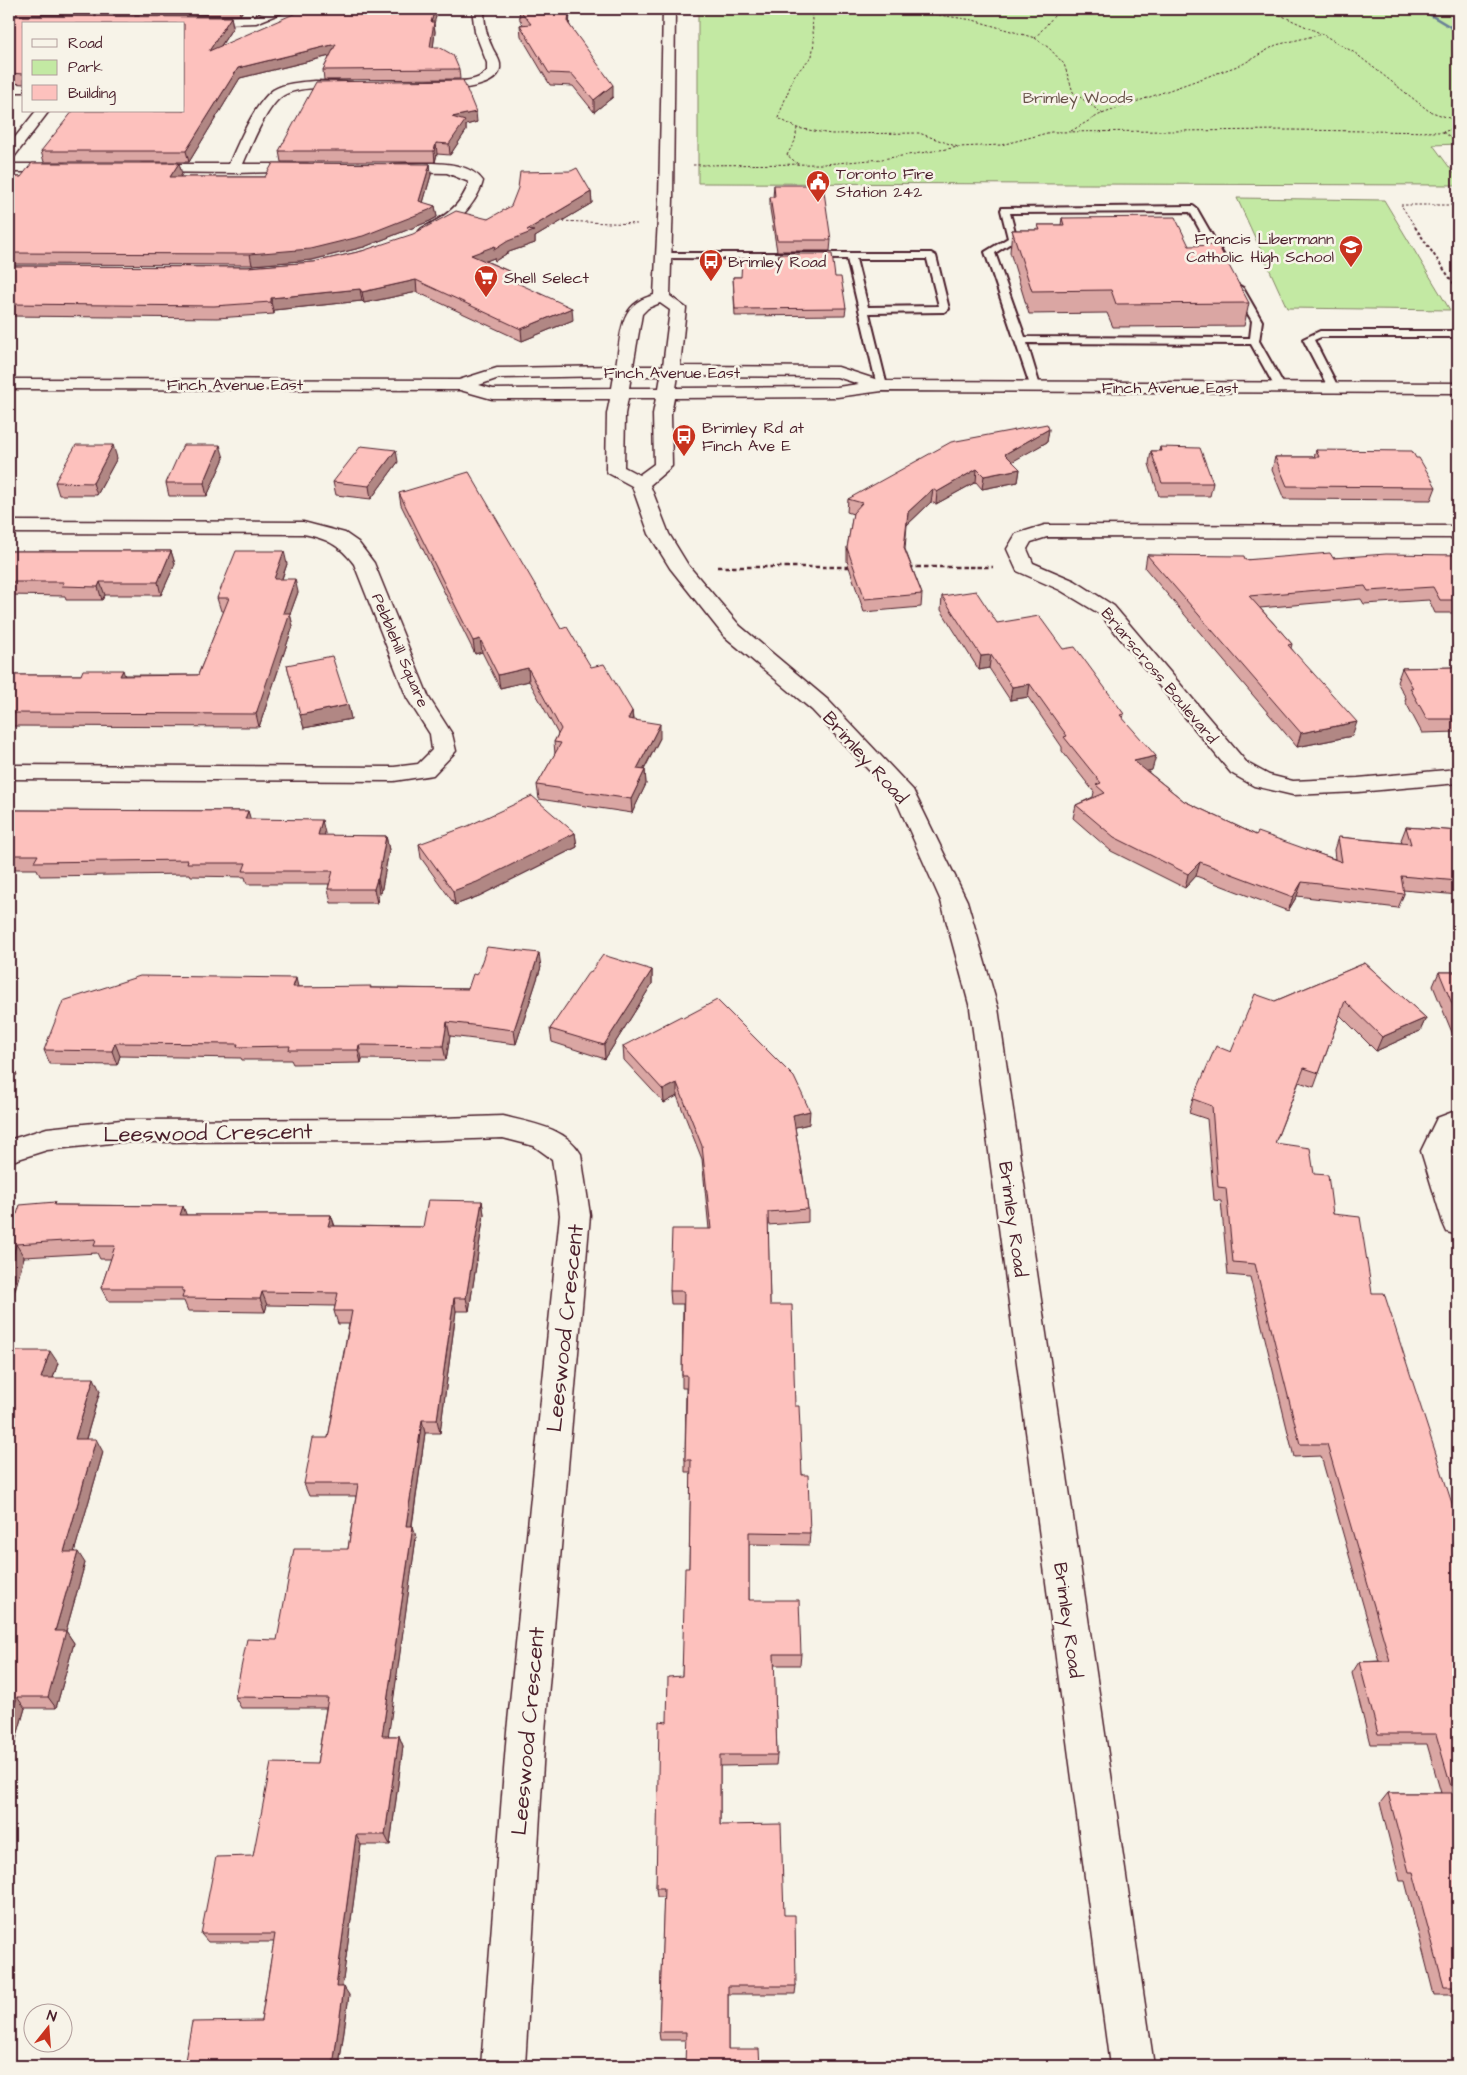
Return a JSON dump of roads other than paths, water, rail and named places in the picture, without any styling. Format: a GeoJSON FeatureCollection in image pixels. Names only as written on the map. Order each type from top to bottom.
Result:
{"type":"FeatureCollection","features":[{"type":"Feature","properties":{"kind":"main road"},"geometry":{"type":"LineString","coordinates":[[182,21],[256,19],[282,9]]}},
{"type":"Feature","properties":{"kind":"main road"},"geometry":{"type":"LineString","coordinates":[[413,86],[478,83],[489,78],[494,73],[495,65],[488,53],[478,24],[478,9]]}},
{"type":"Feature","properties":{"kind":"main road"},"geometry":{"type":"LineString","coordinates":[[662,298],[669,9]]}},
{"type":"Feature","properties":{"kind":"main road"},"geometry":{"type":"LineString","coordinates":[[234,168],[265,108],[275,95],[291,88],[365,86]]}},
{"type":"Feature","properties":{"kind":"main road"},"geometry":{"type":"LineString","coordinates":[[9,88],[22,88]]}},
{"type":"Feature","properties":{"kind":"main road"},"geometry":{"type":"LineString","coordinates":[[9,154],[42,112]]}},
{"type":"Feature","properties":{"kind":"main road"},"geometry":{"type":"LineString","coordinates":[[9,168],[75,168]]}},
{"type":"Feature","properties":{"kind":"main road"},"geometry":{"type":"LineString","coordinates":[[124,168],[320,168]]}},
{"type":"Feature","properties":{"kind":"main road"},"geometry":{"type":"LineString","coordinates":[[378,168],[446,169],[461,172],[476,182],[474,193],[466,205],[451,218],[431,229],[410,237]]}},
{"type":"Feature","properties":{"kind":"main road"},"geometry":{"type":"LineString","coordinates":[[662,298],[678,308],[674,356],[662,414],[663,466],[640,483],[615,469],[616,414],[637,308],[644,303],[662,298]]}},
{"type":"Feature","properties":{"kind":"main road","name":"Finch Avenue East"},"geometry":{"type":"LineString","coordinates":[[461,385],[497,373],[670,371],[838,372],[882,386]]}},
{"type":"Feature","properties":{"kind":"main road","name":"Finch Avenue East"},"geometry":{"type":"LineString","coordinates":[[9,384],[461,385],[492,394],[837,392],[882,386],[1458,388]]}},
{"type":"Feature","properties":{"kind":"main road","name":"Brimley Road"},"geometry":{"type":"LineString","coordinates":[[640,483],[659,534],[680,568],[732,631],[820,706],[905,795],[954,900],[984,1008],[1132,2066]]}},
{"type":"Feature","properties":{"kind":"main road","name":"Pebblehill Square"},"geometry":{"type":"LineString","coordinates":[[9,527],[303,528],[332,533],[351,544],[364,563],[418,698],[441,734],[444,751],[425,770],[394,774],[9,772]]}},
{"type":"Feature","properties":{"kind":"main road","name":"Briarscross Boulevard"},"geometry":{"type":"LineString","coordinates":[[1458,532],[1046,531],[1023,538],[1017,549],[1024,567],[1050,576],[1090,597],[1108,610],[1239,768],[1262,781],[1293,788],[1358,785],[1458,776]]}},
{"type":"Feature","properties":{"kind":"main road"},"geometry":{"type":"LineString","coordinates":[[1458,1121],[1447,1126],[1436,1151],[1458,1223]]}},
{"type":"Feature","properties":{"kind":"main road","name":"Leeswood Crescent"},"geometry":{"type":"LineString","coordinates":[[9,1151],[47,1138],[121,1131],[412,1130],[503,1127],[542,1137],[566,1154],[575,1215],[526,1731],[503,2066]]}},
{"type":"Feature","properties":{"kind":"lane"},"geometry":{"type":"LineString","coordinates":[[1035,386],[990,252],[1014,239],[1006,210],[1193,210],[1257,321],[1254,341],[1280,387]]}},
{"type":"Feature","properties":{"kind":"lane"},"geometry":{"type":"LineString","coordinates":[[664,256],[931,256],[944,309],[863,310]]}},
{"type":"Feature","properties":{"kind":"lane"},"geometry":{"type":"LineString","coordinates":[[851,256],[882,386]]}},
{"type":"Feature","properties":{"kind":"lane"},"geometry":{"type":"LineString","coordinates":[[1333,387],[1308,340],[1320,334],[1458,334]]}},
{"type":"Feature","properties":{"kind":"lane"},"geometry":{"type":"LineString","coordinates":[[1021,340],[1254,341]]}},
{"type":"Feature","properties":{"kind":"waterway"},"geometry":{"type":"LineString","coordinates":[[1420,9],[1458,32]]}},
{"type":"Feature","properties":{"kind":"place","name":"Toronto Fire Station 242"},"geometry":{"type":"Point","coordinates":[818,203]}},
{"type":"Feature","properties":{"kind":"place","name":"Francis Libermann Catholic High School"},"geometry":{"type":"Point","coordinates":[1351,268]}},
{"type":"Feature","properties":{"kind":"place","name":"Brimley Road"},"geometry":{"type":"Point","coordinates":[711,282]}},
{"type":"Feature","properties":{"kind":"place","name":"Shell Select"},"geometry":{"type":"Point","coordinates":[486,298]}},
{"type":"Feature","properties":{"kind":"place","name":"Brimley Rd at Finch Ave E"},"geometry":{"type":"Point","coordinates":[684,457]}},
{"type":"Feature","properties":{"kind":"park label","name":"Brimley Woods"},"geometry":{"type":"Point","coordinates":[1078,97]}}]}
